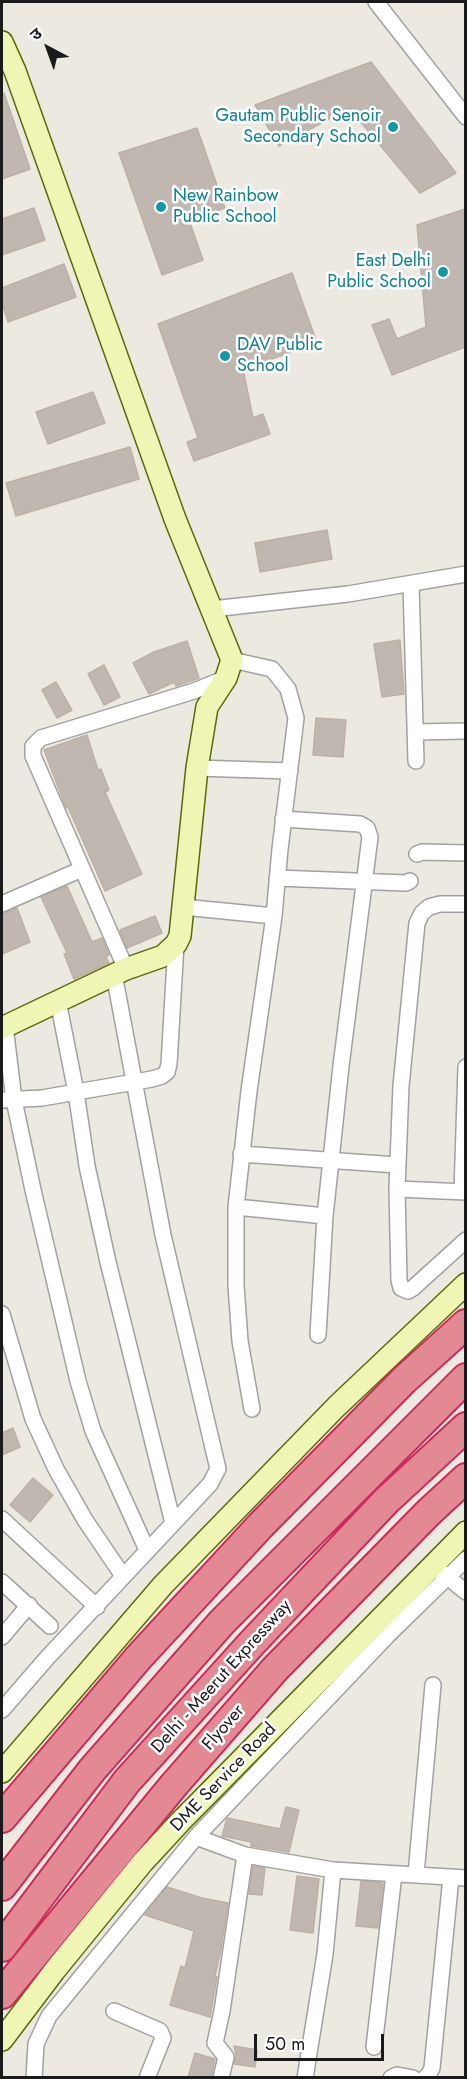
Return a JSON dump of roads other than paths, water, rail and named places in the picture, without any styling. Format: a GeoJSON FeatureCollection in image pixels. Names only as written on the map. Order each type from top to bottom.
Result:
{"type":"FeatureCollection","features":[{"type":"Feature","properties":{"kind":"highway"},"geometry":{"type":"LineString","coordinates":[[2,1818],[139,1657],[260,1526],[404,1380],[465,1323]]}},
{"type":"Feature","properties":{"kind":"highway","name":"Delhi - Meerut Expressway"},"geometry":{"type":"LineString","coordinates":[[2,1886],[92,1770],[222,1622],[465,1378]]}},
{"type":"Feature","properties":{"kind":"highway","name":"Delhi - Meerut Expressway"},"geometry":{"type":"LineString","coordinates":[[2,1947],[127,1781],[252,1643],[386,1501],[465,1427]]}},
{"type":"Feature","properties":{"kind":"highway","name":"Flyover"},"geometry":{"type":"LineString","coordinates":[[2,1994],[165,1794],[275,1669],[465,1478]]}},
{"type":"Feature","properties":{"kind":"main road"},"geometry":{"type":"LineString","coordinates":[[2,42],[15,72],[175,519],[212,609],[229,669],[207,707],[197,768],[180,936],[176,944],[163,956],[120,971],[3,1027]]}},
{"type":"Feature","properties":{"kind":"main road"},"geometry":{"type":"LineString","coordinates":[[2,1772],[163,1585],[336,1407],[465,1284]]}},
{"type":"Feature","properties":{"kind":"main road","name":"DME Service Road"},"geometry":{"type":"LineString","coordinates":[[2,2040],[55,1970],[143,1862],[180,1822],[440,1571],[465,1532]]}},
{"type":"Feature","properties":{"kind":"street"},"geometry":{"type":"LineString","coordinates":[[376,2],[465,117]]}},
{"type":"Feature","properties":{"kind":"street"},"geometry":{"type":"LineString","coordinates":[[212,609],[348,594],[465,573]]}},
{"type":"Feature","properties":{"kind":"street"},"geometry":{"type":"LineString","coordinates":[[411,584],[416,761]]}},
{"type":"Feature","properties":{"kind":"street"},"geometry":{"type":"LineString","coordinates":[[2,1710],[47,1658],[210,1484],[218,1469],[172,1280],[134,1082],[120,971],[82,869],[33,756],[33,746],[41,738],[194,691],[229,669],[272,669],[288,688],[296,718],[274,916],[241,1154],[236,1207],[236,1285],[240,1341],[252,1409]]}},
{"type":"Feature","properties":{"kind":"street"},"geometry":{"type":"LineString","coordinates":[[415,732],[465,731]]}},
{"type":"Feature","properties":{"kind":"street"},"geometry":{"type":"LineString","coordinates":[[197,768],[290,771]]}},
{"type":"Feature","properties":{"kind":"street"},"geometry":{"type":"LineString","coordinates":[[283,819],[360,824],[367,828],[370,837],[325,1216],[318,1335]]}},
{"type":"Feature","properties":{"kind":"street"},"geometry":{"type":"LineString","coordinates":[[417,854],[422,852],[465,853]]}},
{"type":"Feature","properties":{"kind":"street"},"geometry":{"type":"LineString","coordinates":[[2,904],[82,869]]}},
{"type":"Feature","properties":{"kind":"street"},"geometry":{"type":"LineString","coordinates":[[277,878],[406,883],[410,881]]}},
{"type":"Feature","properties":{"kind":"street"},"geometry":{"type":"LineString","coordinates":[[465,904],[440,904],[429,907],[417,923],[400,1086],[397,1189],[401,1288],[408,1291],[413,1288],[465,1240]]}},
{"type":"Feature","properties":{"kind":"street"},"geometry":{"type":"LineString","coordinates":[[183,907],[274,916]]}},
{"type":"Feature","properties":{"kind":"street"},"geometry":{"type":"LineString","coordinates":[[8,1100],[42,1098],[134,1082],[162,1076],[167,1072],[176,944]]}},
{"type":"Feature","properties":{"kind":"street"},"geometry":{"type":"LineString","coordinates":[[58,1001],[76,1092],[87,1166],[173,1523]]}},
{"type":"Feature","properties":{"kind":"street"},"geometry":{"type":"LineString","coordinates":[[3,1027],[8,1100],[67,1341],[93,1431],[147,1550]]}},
{"type":"Feature","properties":{"kind":"street"},"geometry":{"type":"LineString","coordinates":[[397,1189],[464,1192],[465,1067]]}},
{"type":"Feature","properties":{"kind":"street"},"geometry":{"type":"LineString","coordinates":[[241,1154],[397,1164]]}},
{"type":"Feature","properties":{"kind":"street"},"geometry":{"type":"LineString","coordinates":[[236,1207],[325,1216]]}},
{"type":"Feature","properties":{"kind":"street"},"geometry":{"type":"LineString","coordinates":[[2,1314],[33,1419],[56,1469],[85,1520],[123,1576]]}},
{"type":"Feature","properties":{"kind":"street"},"geometry":{"type":"LineString","coordinates":[[2,1519],[97,1607]]}},
{"type":"Feature","properties":{"kind":"street"},"geometry":{"type":"LineString","coordinates":[[34,2078],[36,2044],[49,2016],[196,1837],[387,1636],[440,1571],[465,1559]]}},
{"type":"Feature","properties":{"kind":"street"},"geometry":{"type":"LineString","coordinates":[[440,1571],[465,1592]]}},
{"type":"Feature","properties":{"kind":"street"},"geometry":{"type":"LineString","coordinates":[[2,1582],[50,1626]]}},
{"type":"Feature","properties":{"kind":"street"},"geometry":{"type":"LineString","coordinates":[[2,1637],[29,1605]]}},
{"type":"Feature","properties":{"kind":"street"},"geometry":{"type":"LineString","coordinates":[[416,1874],[433,1685]]}},
{"type":"Feature","properties":{"kind":"street"},"geometry":{"type":"LineString","coordinates":[[196,1837],[245,1855],[333,1870],[458,1877],[432,2068],[425,2078]]}},
{"type":"Feature","properties":{"kind":"street"},"geometry":{"type":"LineString","coordinates":[[221,2078],[226,2057],[215,2043],[222,2011],[245,1855]]}},
{"type":"Feature","properties":{"kind":"street"},"geometry":{"type":"LineString","coordinates":[[305,2078],[326,1954],[333,1870]]}},
{"type":"Feature","properties":{"kind":"street"},"geometry":{"type":"LineString","coordinates":[[374,2047],[394,1874]]}},
{"type":"Feature","properties":{"kind":"street"},"geometry":{"type":"LineString","coordinates":[[114,2011],[160,2031],[162,2038],[147,2078]]}},
{"type":"Feature","properties":{"kind":"street"},"geometry":{"type":"LineString","coordinates":[[391,2078],[394,2075],[413,2078]]}},
{"type":"Feature","properties":{"kind":"place","name":"Gautam Public Senoir Secondary School"},"geometry":{"type":"Point","coordinates":[393,127]}},
{"type":"Feature","properties":{"kind":"place","name":"New Rainbow Public School"},"geometry":{"type":"Point","coordinates":[161,207]}},
{"type":"Feature","properties":{"kind":"place","name":"East Delhi Public School"},"geometry":{"type":"Point","coordinates":[443,272]}},
{"type":"Feature","properties":{"kind":"place","name":"DAV Public School"},"geometry":{"type":"Point","coordinates":[225,356]}}]}
